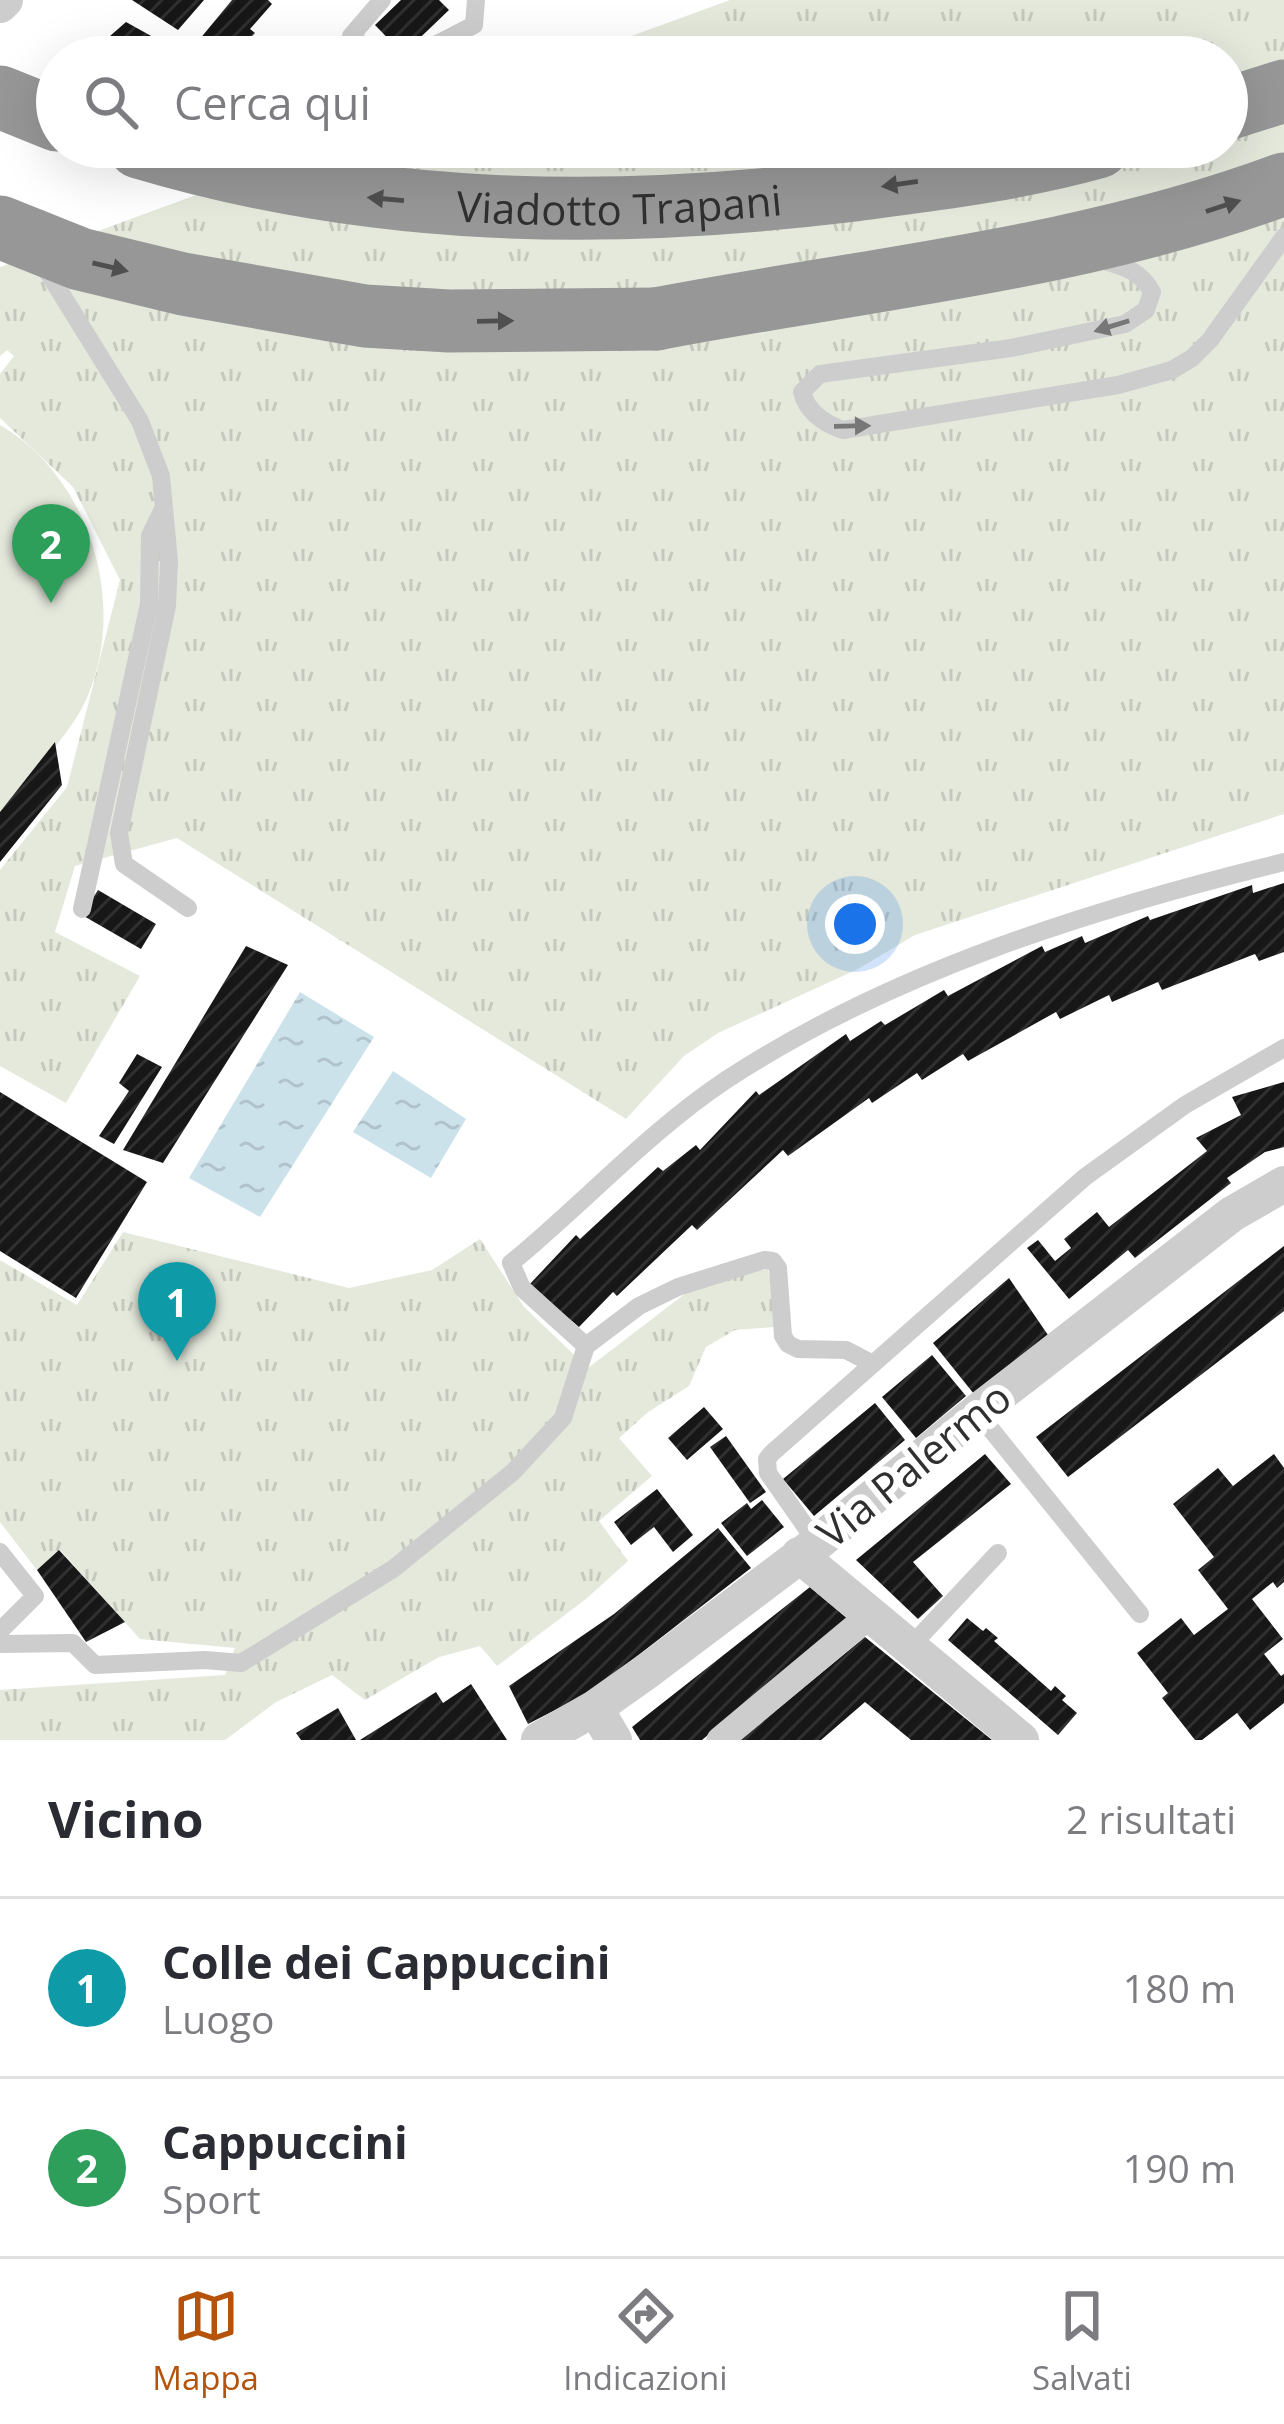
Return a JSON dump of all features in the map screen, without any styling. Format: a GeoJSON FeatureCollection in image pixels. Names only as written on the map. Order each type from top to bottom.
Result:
{"type":"FeatureCollection","features":[{"type":"Feature","properties":{"kind":"highway"},"geometry":{"type":"LineString","coordinates":[[1248,103],[1284,91]]}},
{"type":"Feature","properties":{"kind":"highway"},"geometry":{"type":"LineString","coordinates":[[0,97],[36,112]]}},
{"type":"Feature","properties":{"kind":"highway","name":"Viadotto Trapani"},"geometry":{"type":"LineString","coordinates":[[208,168],[378,200],[636,209],[721,206],[985,168]]}},
{"type":"Feature","properties":{"kind":"highway"},"geometry":{"type":"LineString","coordinates":[[5,220],[80,260],[182,284],[365,316],[449,321],[656,319],[1102,239],[1221,208],[1284,184]]}},
{"type":"Feature","properties":{"kind":"highway"},"geometry":{"type":"LineString","coordinates":[[766,298],[809,305],[916,294],[1105,261]]}},
{"type":"Feature","properties":{"kind":"street","name":"Via Palermo"},"geometry":{"type":"LineString","coordinates":[[539,1740],[595,1708],[808,1549],[1232,1214],[1284,1184]]}},
{"type":"Feature","properties":{"kind":"street"},"geometry":{"type":"LineString","coordinates":[[808,1549],[870,1615],[1021,1740]]}},
{"type":"Feature","properties":{"kind":"street"},"geometry":{"type":"LineString","coordinates":[[720,1740],[870,1615]]}},
{"type":"Feature","properties":{"kind":"street"},"geometry":{"type":"LineString","coordinates":[[595,1708],[614,1740]]}},
{"type":"Feature","properties":{"kind":"lane"},"geometry":{"type":"LineString","coordinates":[[351,36],[382,0]]}},
{"type":"Feature","properties":{"kind":"lane"},"geometry":{"type":"LineString","coordinates":[[452,36],[473,25],[476,0]]}},
{"type":"Feature","properties":{"kind":"lane"},"geometry":{"type":"LineString","coordinates":[[5,220],[140,421],[161,476],[170,561],[167,606],[118,833],[124,864],[188,908]]}},
{"type":"Feature","properties":{"kind":"lane"},"geometry":{"type":"LineString","coordinates":[[1105,261],[1130,268],[1145,279],[1152,292],[1146,310],[1125,324],[1011,348],[820,374],[802,392],[805,404],[818,418],[843,430],[1118,385],[1172,370],[1210,340],[1284,237]]}},
{"type":"Feature","properties":{"kind":"lane"},"geometry":{"type":"LineString","coordinates":[[82,908],[149,604],[150,536],[162,511]]}},
{"type":"Feature","properties":{"kind":"lane"},"geometry":{"type":"LineString","coordinates":[[586,1346],[521,1288],[511,1263],[722,1083],[860,1004],[956,965],[1156,896],[1284,862]]}},
{"type":"Feature","properties":{"kind":"lane"},"geometry":{"type":"LineString","coordinates":[[808,1549],[768,1473],[767,1459],[1085,1177],[1185,1105],[1284,1048]]}},
{"type":"Feature","properties":{"kind":"lane"},"geometry":{"type":"LineString","coordinates":[[0,1644],[74,1643],[94,1664],[241,1663],[393,1569],[513,1472],[563,1418],[586,1346],[639,1306],[678,1287],[773,1261],[778,1268],[783,1336],[788,1345],[846,1350],[873,1364]]}},
{"type":"Feature","properties":{"kind":"lane"},"geometry":{"type":"LineString","coordinates":[[977,1412],[1140,1614]]}},
{"type":"Feature","properties":{"kind":"lane"},"geometry":{"type":"LineString","coordinates":[[0,1552],[35,1596],[0,1631]]}},
{"type":"Feature","properties":{"kind":"lane"},"geometry":{"type":"LineString","coordinates":[[909,1648],[998,1552]]}},
{"type":"Feature","properties":{"kind":"green space"},"geometry":{"type":"Polygon","coordinates":[[[730,0],[1284,0],[1284,814],[915,935],[858,969],[718,1033],[684,1056],[626,1119],[177,838],[75,866],[55,932],[140,976],[66,1103],[0,1066],[0,870],[67,787],[120,580],[73,487],[0,418],[0,374],[14,356],[7,350],[0,356],[0,267],[270,168],[1248,168],[1248,36],[631,36],[730,0]]]}},
{"type":"Feature","properties":{"kind":"green space"},"geometry":{"type":"Polygon","coordinates":[[[0,425],[32,449],[59,479],[80,514],[102,592],[103,633],[96,672],[81,710],[0,812],[0,425]]]}},
{"type":"Feature","properties":{"kind":"green space"},"geometry":{"type":"Polygon","coordinates":[[[123,1232],[349,1288],[432,1270],[480,1239],[524,1307],[588,1368],[686,1293],[729,1277],[768,1269],[776,1305],[774,1327],[735,1330],[706,1347],[689,1386],[619,1438],[652,1476],[599,1521],[628,1561],[497,1666],[480,1646],[439,1657],[365,1700],[332,1675],[276,1702],[225,1740],[0,1740],[0,1690],[225,1675],[235,1648],[140,1639],[60,1550],[37,1570],[0,1522],[0,1260],[77,1305],[123,1232]]]}},
{"type":"Feature","properties":{"kind":"water"},"geometry":{"type":"Polygon","coordinates":[[[300,992],[374,1037],[260,1217],[189,1178],[300,992]]]}},
{"type":"Feature","properties":{"kind":"water"},"geometry":{"type":"Polygon","coordinates":[[[393,1071],[466,1119],[431,1178],[353,1132],[393,1071]]]}},
{"type":"Feature","properties":{"kind":"building"},"geometry":{"type":"Polygon","coordinates":[[[132,0],[204,0],[178,30],[132,0]]]}},
{"type":"Feature","properties":{"kind":"building"},"geometry":{"type":"Polygon","coordinates":[[[232,0],[272,4],[250,29],[255,33],[252,36],[202,36],[232,0]]]}},
{"type":"Feature","properties":{"kind":"building"},"geometry":{"type":"Polygon","coordinates":[[[401,0],[439,0],[449,10],[422,36],[386,36],[375,25],[401,0]]]}},
{"type":"Feature","properties":{"kind":"building"},"geometry":{"type":"Polygon","coordinates":[[[126,22],[151,36],[110,36],[126,22]]]}},
{"type":"Feature","properties":{"kind":"building"},"geometry":{"type":"Polygon","coordinates":[[[55,742],[62,785],[0,862],[0,812],[55,742]]]}},
{"type":"Feature","properties":{"kind":"building"},"geometry":{"type":"Polygon","coordinates":[[[1284,883],[1284,952],[1259,961],[1255,954],[1162,990],[1158,982],[1112,1002],[1109,995],[1060,1019],[1056,1012],[968,1061],[963,1054],[922,1080],[917,1073],[872,1103],[869,1098],[788,1156],[783,1150],[697,1230],[692,1225],[617,1296],[613,1292],[579,1327],[529,1285],[576,1235],[580,1239],[658,1167],[663,1171],[696,1145],[700,1150],[756,1091],[759,1095],[846,1034],[850,1041],[881,1021],[885,1025],[944,990],[948,996],[1042,946],[1045,952],[1082,936],[1085,943],[1148,916],[1150,920],[1252,885],[1253,893],[1284,883]]]}},
{"type":"Feature","properties":{"kind":"building"},"geometry":{"type":"Polygon","coordinates":[[[98,890],[156,924],[141,949],[82,915],[98,890]]]}},
{"type":"Feature","properties":{"kind":"building"},"geometry":{"type":"Polygon","coordinates":[[[246,946],[288,965],[163,1163],[123,1150],[246,946]]]}},
{"type":"Feature","properties":{"kind":"building"},"geometry":{"type":"Polygon","coordinates":[[[137,1054],[162,1067],[114,1144],[99,1136],[129,1091],[119,1083],[137,1054]]]}},
{"type":"Feature","properties":{"kind":"building"},"geometry":{"type":"Polygon","coordinates":[[[1284,1082],[1284,1147],[1265,1152],[1227,1178],[1231,1183],[1135,1258],[1128,1250],[1069,1299],[1027,1248],[1038,1240],[1055,1261],[1071,1248],[1064,1239],[1097,1212],[1109,1227],[1207,1151],[1196,1138],[1241,1115],[1232,1097],[1284,1082]]]}},
{"type":"Feature","properties":{"kind":"building"},"geometry":{"type":"Polygon","coordinates":[[[0,1092],[147,1182],[76,1298],[0,1251],[0,1092]]]}},
{"type":"Feature","properties":{"kind":"building"},"geometry":{"type":"Polygon","coordinates":[[[1284,1246],[1284,1311],[1068,1477],[1036,1437],[1284,1246]]]}},
{"type":"Feature","properties":{"kind":"building"},"geometry":{"type":"Polygon","coordinates":[[[1009,1278],[1048,1335],[974,1394],[933,1343],[1009,1278]]]}},
{"type":"Feature","properties":{"kind":"building"},"geometry":{"type":"Polygon","coordinates":[[[932,1355],[966,1396],[916,1438],[882,1397],[932,1355]]]}},
{"type":"Feature","properties":{"kind":"building"},"geometry":{"type":"Polygon","coordinates":[[[875,1403],[905,1440],[814,1516],[783,1479],[875,1403]]]}},
{"type":"Feature","properties":{"kind":"building"},"geometry":{"type":"Polygon","coordinates":[[[704,1407],[723,1429],[687,1460],[668,1438],[704,1407]]]}},
{"type":"Feature","properties":{"kind":"building"},"geometry":{"type":"Polygon","coordinates":[[[726,1436],[766,1492],[750,1503],[710,1447],[726,1436]]]}},
{"type":"Feature","properties":{"kind":"building"},"geometry":{"type":"Polygon","coordinates":[[[985,1454],[1011,1484],[913,1562],[943,1596],[918,1619],[856,1560],[985,1454]]]}},
{"type":"Feature","properties":{"kind":"building"},"geometry":{"type":"Polygon","coordinates":[[[1274,1454],[1284,1468],[1284,1582],[1277,1588],[1273,1582],[1252,1599],[1283,1639],[1264,1654],[1284,1674],[1284,1703],[1250,1730],[1237,1713],[1202,1740],[1195,1740],[1162,1698],[1168,1693],[1137,1653],[1181,1618],[1194,1635],[1228,1609],[1198,1570],[1214,1557],[1173,1504],[1218,1468],[1233,1486],[1274,1454]]]}},
{"type":"Feature","properties":{"kind":"building"},"geometry":{"type":"Polygon","coordinates":[[[657,1489],[693,1535],[673,1552],[654,1527],[631,1545],[614,1522],[657,1489]]]}},
{"type":"Feature","properties":{"kind":"building"},"geometry":{"type":"Polygon","coordinates":[[[762,1500],[784,1527],[747,1556],[721,1523],[747,1503],[751,1509],[762,1500]]]}},
{"type":"Feature","properties":{"kind":"building"},"geometry":{"type":"Polygon","coordinates":[[[718,1528],[751,1568],[592,1691],[528,1724],[509,1686],[614,1614],[718,1528]]]}},
{"type":"Feature","properties":{"kind":"building"},"geometry":{"type":"Polygon","coordinates":[[[59,1550],[125,1622],[86,1642],[37,1570],[59,1550]]]}},
{"type":"Feature","properties":{"kind":"building"},"geometry":{"type":"Polygon","coordinates":[[[810,1587],[847,1618],[702,1740],[640,1740],[632,1727],[810,1587]]]}},
{"type":"Feature","properties":{"kind":"building"},"geometry":{"type":"Polygon","coordinates":[[[967,1618],[998,1638],[994,1641],[1051,1691],[1055,1686],[1066,1696],[1062,1700],[1077,1713],[1058,1735],[948,1640],[967,1618]]]}},
{"type":"Feature","properties":{"kind":"building"},"geometry":{"type":"Polygon","coordinates":[[[865,1637],[992,1740],[911,1740],[865,1702],[821,1740],[740,1740],[865,1637]]]}},
{"type":"Feature","properties":{"kind":"building"},"geometry":{"type":"Polygon","coordinates":[[[471,1684],[507,1740],[360,1740],[436,1692],[443,1703],[471,1684]]]}},
{"type":"Feature","properties":{"kind":"building"},"geometry":{"type":"Polygon","coordinates":[[[338,1708],[356,1740],[301,1740],[296,1733],[338,1708]]]}},
{"type":"Feature","properties":{"kind":"place","name":"Cappuccini"},"geometry":{"type":"Point","coordinates":[51,603]}},
{"type":"Feature","properties":{"kind":"place","name":"Colle dei Cappuccini"},"geometry":{"type":"Point","coordinates":[177,1361]}}]}
